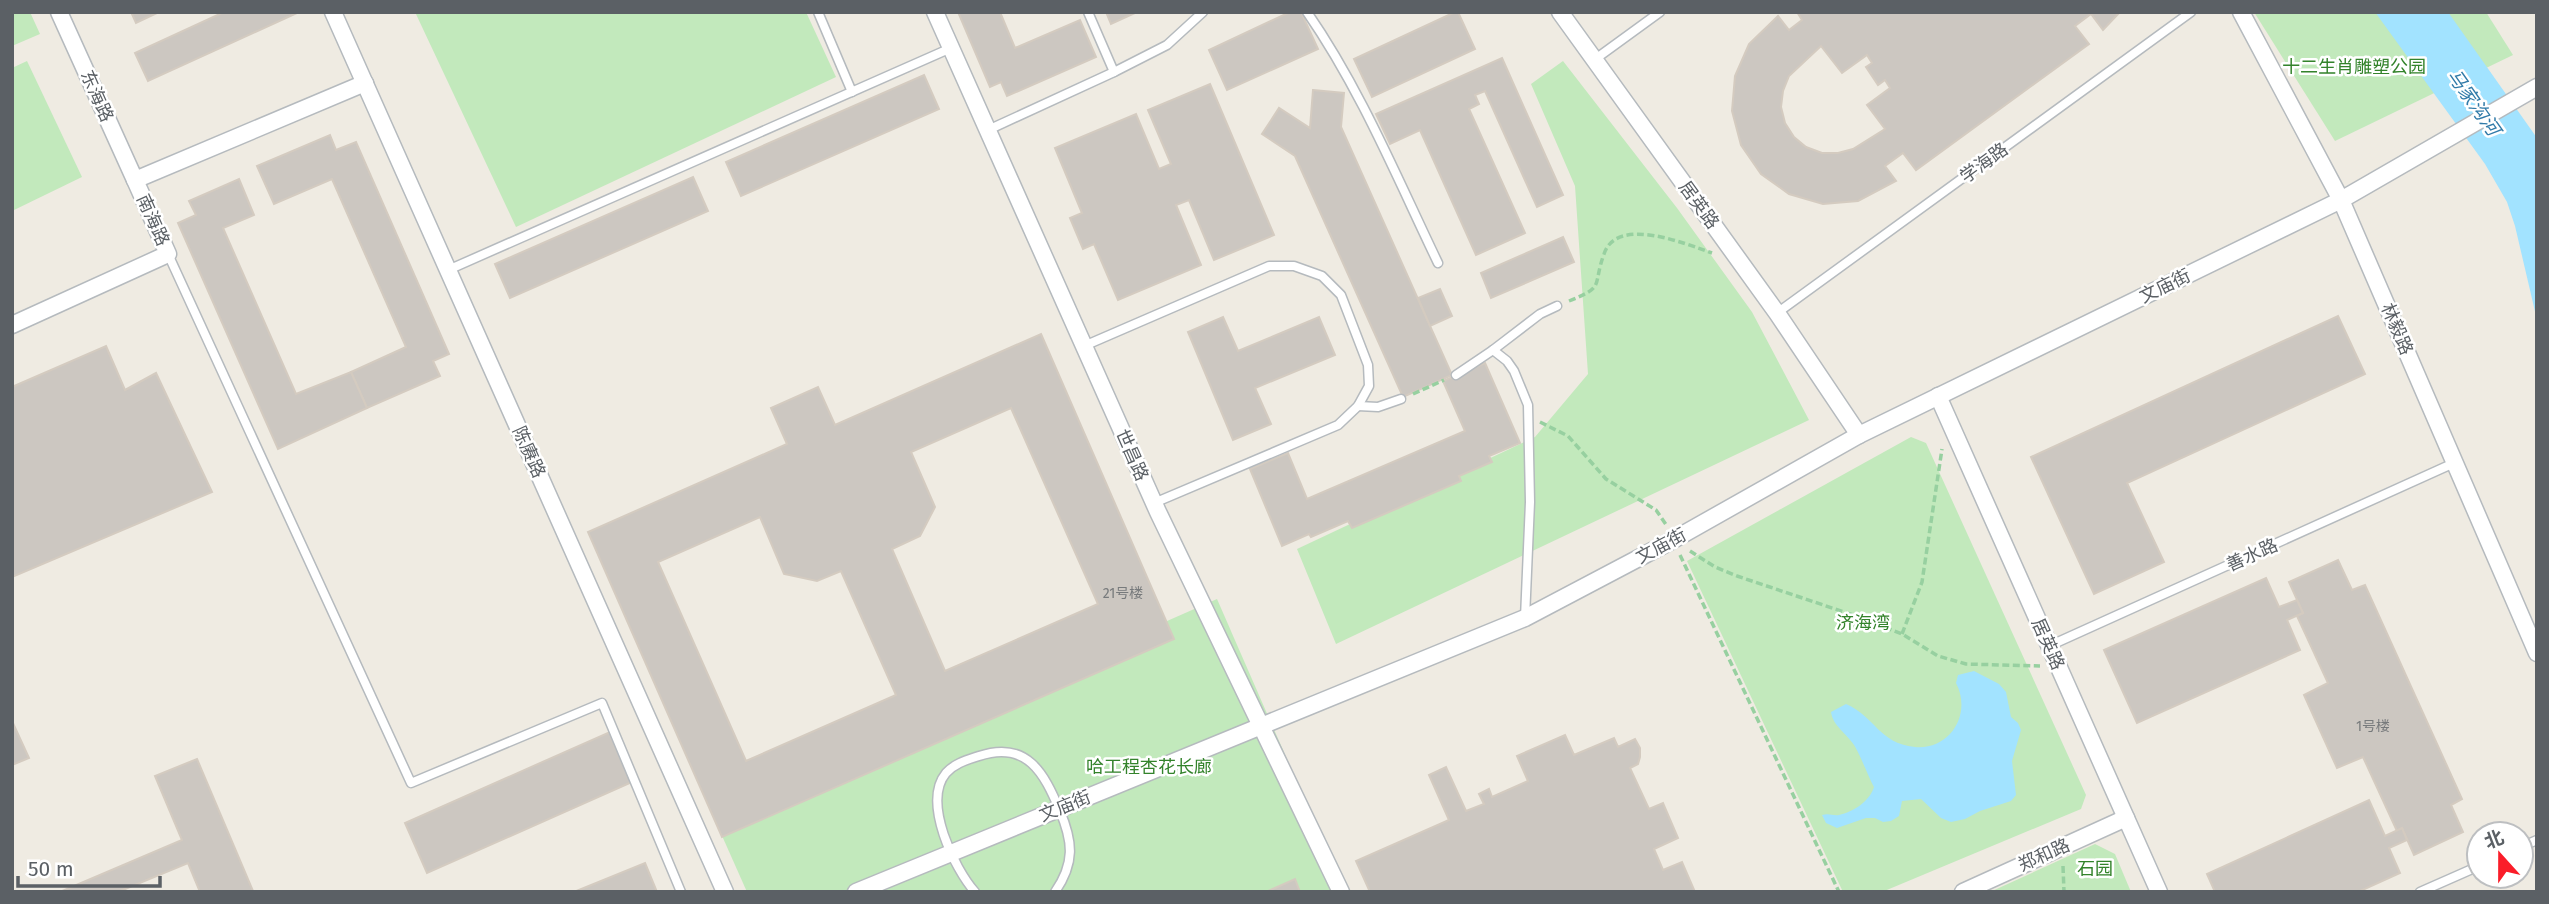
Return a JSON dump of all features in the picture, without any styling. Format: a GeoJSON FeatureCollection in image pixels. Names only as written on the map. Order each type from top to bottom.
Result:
{"type":"FeatureCollection","features":[{"type":"Feature","properties":{"kind":"street","name":"东海路"},"geometry":{"type":"LineString","coordinates":[[59,12],[135,180]]}},
{"type":"Feature","properties":{"kind":"street","name":"陈赓路"},"geometry":{"type":"LineString","coordinates":[[333,12],[725,892]]}},
{"type":"Feature","properties":{"kind":"street","name":"世昌路"},"geometry":{"type":"LineString","coordinates":[[935,12],[1154,503],[1341,892]]}},
{"type":"Feature","properties":{"kind":"street","name":"居英路"},"geometry":{"type":"LineString","coordinates":[[1560,12],[1777,313],[1859,435]]}},
{"type":"Feature","properties":{"kind":"street","name":"林毅路"},"geometry":{"type":"LineString","coordinates":[[2241,12],[2341,200],[2537,653]]}},
{"type":"Feature","properties":{"kind":"street","name":"南海路"},"geometry":{"type":"LineString","coordinates":[[12,325],[168,254],[135,180],[365,83]]}},
{"type":"Feature","properties":{"kind":"street","name":"文庙街"},"geometry":{"type":"LineString","coordinates":[[856,892],[1525,618],[1673,540],[1859,435],[2341,200],[2537,87]]}},
{"type":"Feature","properties":{"kind":"street","name":"居英路"},"geometry":{"type":"LineString","coordinates":[[1938,396],[2158,892]]}},
{"type":"Feature","properties":{"kind":"street"},"geometry":{"type":"LineString","coordinates":[[2521,617],[2537,610]]}},
{"type":"Feature","properties":{"kind":"street","name":"郑和路"},"geometry":{"type":"LineString","coordinates":[[1963,892],[2126,818]]}},
{"type":"Feature","properties":{"kind":"lane"},"geometry":{"type":"LineString","coordinates":[[818,12],[852,92]]}},
{"type":"Feature","properties":{"kind":"lane"},"geometry":{"type":"LineString","coordinates":[[1088,12],[1114,72]]}},
{"type":"Feature","properties":{"kind":"lane"},"geometry":{"type":"LineString","coordinates":[[988,130],[1167,45],[1203,12]]}},
{"type":"Feature","properties":{"kind":"lane"},"geometry":{"type":"LineString","coordinates":[[1307,12],[1333,49],[1352,84],[1438,263]]}},
{"type":"Feature","properties":{"kind":"lane"},"geometry":{"type":"LineString","coordinates":[[1594,60],[1660,12]]}},
{"type":"Feature","properties":{"kind":"lane","name":"学海路"},"geometry":{"type":"LineString","coordinates":[[1777,313],[2191,12]]}},
{"type":"Feature","properties":{"kind":"lane"},"geometry":{"type":"LineString","coordinates":[[448,270],[951,48]]}},
{"type":"Feature","properties":{"kind":"lane"},"geometry":{"type":"LineString","coordinates":[[168,254],[411,783],[602,703],[681,892]]}},
{"type":"Feature","properties":{"kind":"lane"},"geometry":{"type":"LineString","coordinates":[[1084,346],[1269,266],[1294,265],[1322,276],[1340,295],[1368,365],[1368,386],[1358,406],[1338,425],[1154,503]]}},
{"type":"Feature","properties":{"kind":"lane"},"geometry":{"type":"LineString","coordinates":[[1456,375],[1540,314],[1557,306]]}},
{"type":"Feature","properties":{"kind":"lane"},"geometry":{"type":"LineString","coordinates":[[1493,350],[1507,361],[1514,371],[1528,405],[1530,420],[1525,618]]}},
{"type":"Feature","properties":{"kind":"lane"},"geometry":{"type":"LineString","coordinates":[[1358,406],[1378,407],[1401,399]]}},
{"type":"Feature","properties":{"kind":"lane","name":"善水路"},"geometry":{"type":"LineString","coordinates":[[2049,646],[2454,463]]}},
{"type":"Feature","properties":{"kind":"lane"},"geometry":{"type":"LineString","coordinates":[[975,892],[962,877],[943,833],[938,791],[945,774],[958,763],[996,750],[1026,758],[1039,769],[1070,835],[1070,857],[1064,878],[1055,892]]}},
{"type":"Feature","properties":{"kind":"lane"},"geometry":{"type":"LineString","coordinates":[[2420,892],[2465,872]]}},
{"type":"Feature","properties":{"kind":"path"},"geometry":{"type":"LineString","coordinates":[[1557,306],[1590,293],[1595,287],[1604,251],[1621,236],[1639,233],[1656,235],[1742,265]]}},
{"type":"Feature","properties":{"kind":"path"},"geometry":{"type":"LineString","coordinates":[[1401,399],[1456,375]]}},
{"type":"Feature","properties":{"kind":"path"},"geometry":{"type":"LineString","coordinates":[[1902,634],[1922,582],[1947,416]]}},
{"type":"Feature","properties":{"kind":"path"},"geometry":{"type":"LineString","coordinates":[[1530,420],[1569,436],[1584,456],[1614,485],[1656,510],[1673,540],[1839,892]]}},
{"type":"Feature","properties":{"kind":"path"},"geometry":{"type":"LineString","coordinates":[[1673,540],[1726,572],[1902,634],[1938,656],[1966,664],[2058,666]]}},
{"type":"Feature","properties":{"kind":"path"},"geometry":{"type":"LineString","coordinates":[[2057,849],[2064,868],[2064,892]]}},
{"type":"Feature","properties":{"kind":"green space"},"geometry":{"type":"Polygon","coordinates":[[[12,12],[30,12],[40,34],[12,46],[12,12]]]}},
{"type":"Feature","properties":{"kind":"green space"},"geometry":{"type":"Polygon","coordinates":[[[415,12],[806,12],[836,77],[516,227],[415,12]]]}},
{"type":"Feature","properties":{"kind":"green space","name":"十二生肖雕塑公园"},"geometry":{"type":"Polygon","coordinates":[[[2254,12],[2486,12],[2513,55],[2335,141],[2254,12]]]}},
{"type":"Feature","properties":{"kind":"green space"},"geometry":{"type":"Polygon","coordinates":[[[27,61],[82,177],[12,211],[12,68],[27,61]]]}},
{"type":"Feature","properties":{"kind":"green space"},"geometry":{"type":"Polygon","coordinates":[[[1563,61],[1677,208],[1752,312],[1809,420],[1336,644],[1297,549],[1535,437],[1588,374],[1575,186],[1531,84],[1563,61]]]}},
{"type":"Feature","properties":{"kind":"green space","name":"济海湾"},"geometry":{"type":"Polygon","coordinates":[[[1911,437],[1926,443],[2086,795],[2081,809],[1882,892],[1843,892],[1687,561],[1911,437]]]}},
{"type":"Feature","properties":{"kind":"green space","name":"哈工程杏花长廊"},"geometry":{"type":"Polygon","coordinates":[[[1217,599],[1345,892],[747,892],[715,820],[1217,599]]]}},
{"type":"Feature","properties":{"kind":"green space","name":"石园"},"geometry":{"type":"Polygon","coordinates":[[[2095,844],[2115,854],[2131,892],[1990,892],[2095,844]]]}},
{"type":"Feature","properties":{"kind":"water","name":"马家沟河"},"geometry":{"type":"Polygon","coordinates":[[[2375,12],[2448,12],[2537,138],[2537,320],[2507,202],[2485,164],[2375,12]]]}},
{"type":"Feature","properties":{"kind":"water"},"geometry":{"type":"Polygon","coordinates":[[[1974,671],[1999,684],[2006,692],[2011,717],[2021,730],[2012,761],[2016,795],[2011,801],[1951,822],[1941,818],[1921,799],[1902,801],[1899,816],[1891,821],[1866,818],[1837,828],[1826,823],[1822,815],[1839,815],[1855,809],[1869,797],[1874,787],[1856,749],[1837,725],[1831,712],[1846,704],[1856,709],[1893,740],[1903,745],[1928,746],[1948,736],[1955,727],[1961,706],[1956,683],[1958,675],[1974,671]]]}},
{"type":"Feature","properties":{"kind":"building"},"geometry":{"type":"Polygon","coordinates":[[[131,12],[159,12],[136,23],[131,12]]]}},
{"type":"Feature","properties":{"kind":"building"},"geometry":{"type":"Polygon","coordinates":[[[224,12],[299,12],[148,81],[135,53],[224,12]]]}},
{"type":"Feature","properties":{"kind":"building"},"geometry":{"type":"Polygon","coordinates":[[[958,12],[1000,12],[1015,48],[1080,20],[1096,57],[1007,96],[1001,82],[990,87],[958,12]]]}},
{"type":"Feature","properties":{"kind":"building"},"geometry":{"type":"Polygon","coordinates":[[[1106,12],[1137,12],[1111,24],[1106,12]]]}},
{"type":"Feature","properties":{"kind":"building"},"geometry":{"type":"Polygon","coordinates":[[[1290,12],[1301,12],[1318,49],[1227,90],[1209,50],[1290,12]]]}},
{"type":"Feature","properties":{"kind":"building"},"geometry":{"type":"Polygon","coordinates":[[[1458,12],[1475,49],[1372,97],[1354,59],[1458,12]]]}},
{"type":"Feature","properties":{"kind":"building"},"geometry":{"type":"Polygon","coordinates":[[[1797,12],[2120,12],[2103,30],[2091,14],[2075,26],[2089,44],[1916,170],[1903,153],[1885,166],[1896,181],[1858,201],[1823,204],[1789,194],[1761,174],[1741,145],[1732,111],[1735,76],[1749,44],[1778,16],[1789,30],[1802,20],[1797,12]],[[1821,46],[1789,76],[1783,91],[1781,107],[1785,123],[1794,137],[1806,147],[1822,153],[1853,149],[1885,129],[1867,105],[1890,88],[1885,80],[1878,85],[1866,67],[1872,63],[1867,55],[1842,73],[1821,46]]]}},
{"type":"Feature","properties":{"kind":"building"},"geometry":{"type":"Polygon","coordinates":[[[1502,58],[1563,195],[1537,207],[1485,91],[1475,95],[1479,104],[1469,109],[1525,233],[1476,255],[1420,130],[1390,144],[1376,114],[1502,58]]]}},
{"type":"Feature","properties":{"kind":"building"},"geometry":{"type":"Polygon","coordinates":[[[924,75],[939,109],[741,196],[726,162],[924,75]]]}},
{"type":"Feature","properties":{"kind":"building"},"geometry":{"type":"Polygon","coordinates":[[[1210,84],[1274,235],[1214,260],[1189,200],[1176,205],[1201,265],[1118,300],[1094,244],[1083,249],[1070,218],[1082,213],[1055,148],[1136,114],[1159,169],[1171,164],[1148,110],[1210,84]]]}},
{"type":"Feature","properties":{"kind":"building"},"geometry":{"type":"Polygon","coordinates":[[[1313,90],[1344,93],[1341,127],[1452,375],[1403,397],[1295,156],[1262,134],[1279,108],[1310,128],[1313,90]]]}},
{"type":"Feature","properties":{"kind":"building"},"geometry":{"type":"Polygon","coordinates":[[[330,135],[336,150],[356,142],[449,354],[433,361],[440,376],[367,408],[351,372],[406,347],[332,179],[274,204],[257,166],[330,135]]]}},
{"type":"Feature","properties":{"kind":"building"},"geometry":{"type":"Polygon","coordinates":[[[693,177],[708,211],[510,298],[495,264],[693,177]]]}},
{"type":"Feature","properties":{"kind":"building"},"geometry":{"type":"Polygon","coordinates":[[[239,179],[254,215],[223,228],[296,394],[351,372],[367,408],[278,449],[178,223],[196,215],[189,201],[239,179]]]}},
{"type":"Feature","properties":{"kind":"building"},"geometry":{"type":"Polygon","coordinates":[[[1563,237],[1574,262],[1491,298],[1481,273],[1563,237]]]}},
{"type":"Feature","properties":{"kind":"building"},"geometry":{"type":"Polygon","coordinates":[[[1440,289],[1452,316],[1430,326],[1418,298],[1440,289]]]}},
{"type":"Feature","properties":{"kind":"building"},"geometry":{"type":"Polygon","coordinates":[[[2338,316],[2365,374],[2127,483],[2164,562],[2094,594],[2031,457],[2338,316]]]}},
{"type":"Feature","properties":{"kind":"building"},"geometry":{"type":"Polygon","coordinates":[[[1223,317],[1238,351],[1319,317],[1335,355],[1255,388],[1271,424],[1233,440],[1188,332],[1223,317]]]}},
{"type":"Feature","properties":{"kind":"building"},"geometry":{"type":"Polygon","coordinates":[[[1041,334],[1174,639],[722,837],[588,532],[787,444],[771,408],[818,387],[835,425],[1041,334]],[[1011,408],[911,452],[935,507],[920,536],[892,549],[945,671],[1098,604],[1011,408]],[[760,517],[658,562],[746,761],[896,695],[841,571],[817,581],[784,574],[760,517]]]}},
{"type":"Feature","properties":{"kind":"building"},"geometry":{"type":"Polygon","coordinates":[[[106,346],[125,390],[156,373],[212,492],[12,577],[12,387],[106,346]]]}},
{"type":"Feature","properties":{"kind":"building"},"geometry":{"type":"Polygon","coordinates":[[[1485,363],[1520,443],[1489,456],[1492,462],[1459,476],[1461,481],[1352,528],[1348,521],[1282,546],[1250,469],[1288,453],[1307,499],[1465,431],[1443,381],[1485,363]]]}},
{"type":"Feature","properties":{"kind":"building"},"geometry":{"type":"Polygon","coordinates":[[[2338,560],[2352,590],[2365,585],[2462,799],[2451,805],[2463,832],[2414,855],[2402,828],[2397,831],[2363,757],[2337,768],[2304,695],[2328,683],[2297,616],[2303,613],[2289,582],[2338,560]]]}},
{"type":"Feature","properties":{"kind":"building"},"geometry":{"type":"Polygon","coordinates":[[[2266,578],[2279,607],[2297,600],[2303,613],[2287,620],[2300,650],[2137,723],[2104,650],[2266,578]]]}},
{"type":"Feature","properties":{"kind":"building"},"geometry":{"type":"Polygon","coordinates":[[[12,721],[29,758],[12,765],[12,721]]]}},
{"type":"Feature","properties":{"kind":"building"},"geometry":{"type":"Polygon","coordinates":[[[610,732],[632,782],[427,873],[405,823],[610,732]]]}},
{"type":"Feature","properties":{"kind":"building"},"geometry":{"type":"Polygon","coordinates":[[[1565,735],[1574,755],[1614,738],[1618,747],[1635,739],[1640,748],[1640,757],[1638,764],[1630,768],[1649,809],[1663,803],[1678,838],[1654,849],[1663,870],[1682,862],[1695,892],[1370,892],[1356,861],[1449,820],[1429,775],[1446,767],[1466,811],[1484,804],[1479,794],[1489,789],[1492,797],[1528,781],[1517,756],[1565,735]]]}},
{"type":"Feature","properties":{"kind":"building"},"geometry":{"type":"Polygon","coordinates":[[[197,759],[253,891],[200,892],[188,863],[118,892],[60,892],[182,840],[155,776],[197,759]]]}},
{"type":"Feature","properties":{"kind":"building"},"geometry":{"type":"Polygon","coordinates":[[[2369,800],[2385,836],[2402,828],[2407,840],[2389,848],[2400,873],[2358,892],[2215,892],[2207,874],[2369,800]]]}},
{"type":"Feature","properties":{"kind":"building"},"geometry":{"type":"Polygon","coordinates":[[[645,863],[657,892],[574,892],[645,863]]]}},
{"type":"Feature","properties":{"kind":"building"},"geometry":{"type":"Polygon","coordinates":[[[1295,879],[1300,892],[1266,892],[1295,879]]]}}]}
